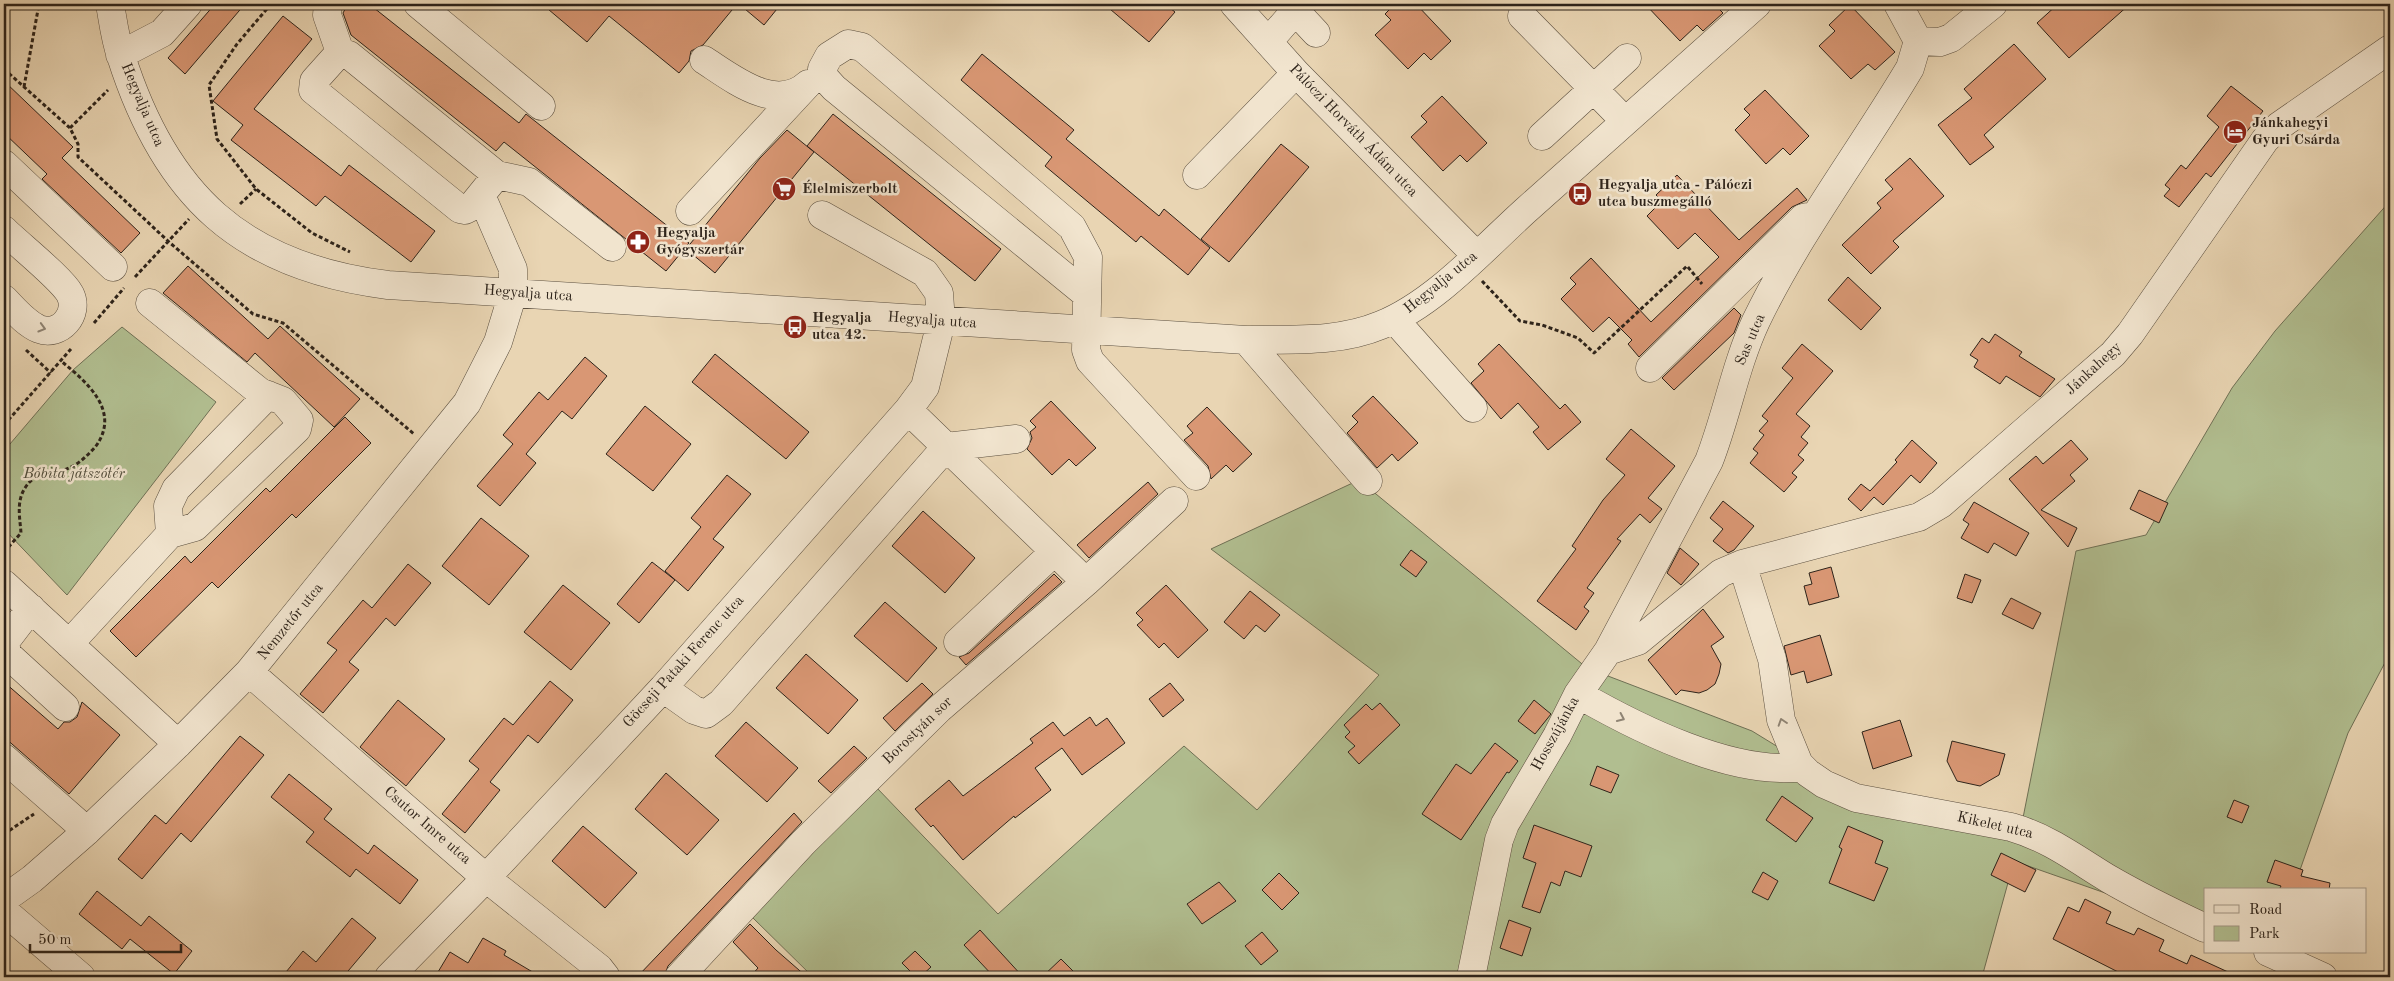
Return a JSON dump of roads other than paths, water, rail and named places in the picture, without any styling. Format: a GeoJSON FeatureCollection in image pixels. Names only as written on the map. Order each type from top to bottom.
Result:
{"type":"FeatureCollection","features":[{"type":"Feature","properties":{"kind":"street","name":"Hegyalja utca"},"geometry":{"type":"LineString","coordinates":[[110,4],[120,55],[147,124],[177,176],[203,204],[247,240],[322,274],[388,285],[941,322],[1246,340],[1331,337],[1362,332],[1394,319],[1426,299],[1757,4]]}},
{"type":"Feature","properties":{"kind":"street"},"geometry":{"type":"LineString","coordinates":[[120,55],[162,33],[188,4]]}},
{"type":"Feature","properties":{"kind":"street"},"geometry":{"type":"LineString","coordinates":[[328,4],[327,15],[340,52]]}},
{"type":"Feature","properties":{"kind":"street"},"geometry":{"type":"LineString","coordinates":[[418,4],[541,106]]}},
{"type":"Feature","properties":{"kind":"street","name":"Pálóczi Horváth Ádám utca"},"geometry":{"type":"LineString","coordinates":[[1234,4],[1471,260]]}},
{"type":"Feature","properties":{"kind":"street"},"geometry":{"type":"LineString","coordinates":[[1898,4],[1918,40],[1940,42],[1951,38],[1993,4]]}},
{"type":"Feature","properties":{"kind":"street"},"geometry":{"type":"LineString","coordinates":[[1268,42],[1292,8],[1316,33]]}},
{"type":"Feature","properties":{"kind":"street"},"geometry":{"type":"LineString","coordinates":[[1522,16],[1625,121]]}},
{"type":"Feature","properties":{"kind":"street","name":"Sas utca"},"geometry":{"type":"LineString","coordinates":[[1608,652],[1709,461],[1721,430],[1742,357],[1756,321],[1816,216],[1902,82],[1910,68],[1918,40]]}},
{"type":"Feature","properties":{"kind":"street"},"geometry":{"type":"LineString","coordinates":[[690,211],[814,78],[829,56],[839,47],[848,44],[862,47],[1072,227],[1088,257],[1086,350],[1090,361],[1196,476]]}},
{"type":"Feature","properties":{"kind":"street","name":"Jánkahegy"},"geometry":{"type":"LineString","coordinates":[[1742,564],[1919,517],[1941,504],[2113,354],[2130,334],[2265,140],[2279,126],[2390,49]]}},
{"type":"Feature","properties":{"kind":"street"},"geometry":{"type":"LineString","coordinates":[[340,52],[312,85],[317,94],[460,209],[465,210],[471,207],[489,185],[529,182],[612,247]]}},
{"type":"Feature","properties":{"kind":"street"},"geometry":{"type":"LineString","coordinates":[[340,52],[349,55],[489,185]]}},
{"type":"Feature","properties":{"kind":"street"},"geometry":{"type":"LineString","coordinates":[[1542,136],[1627,58]]}},
{"type":"Feature","properties":{"kind":"street"},"geometry":{"type":"LineString","coordinates":[[704,60],[754,90],[785,95],[814,78],[825,78],[834,88],[1086,294]]}},
{"type":"Feature","properties":{"kind":"street"},"geometry":{"type":"LineString","coordinates":[[1197,176],[1296,73]]}},
{"type":"Feature","properties":{"kind":"street"},"geometry":{"type":"LineString","coordinates":[[4,164],[113,267]]}},
{"type":"Feature","properties":{"kind":"street","name":"Nemzetőr utca"},"geometry":{"type":"LineString","coordinates":[[4,899],[32,879],[87,831],[250,672],[432,449],[467,403],[486,370],[498,342],[513,293],[513,269],[489,185]]}},
{"type":"Feature","properties":{"kind":"street","name":"Göcseji Pataki Ferenc utca"},"geometry":{"type":"LineString","coordinates":[[389,977],[486,878],[662,688],[908,410],[925,387],[941,322],[939,293],[925,273],[822,216]]}},
{"type":"Feature","properties":{"kind":"street"},"geometry":{"type":"LineString","coordinates":[[1650,368],[1803,218],[1816,216]]}},
{"type":"Feature","properties":{"kind":"street"},"geometry":{"type":"LineString","coordinates":[[4,230],[64,287],[72,300],[73,309],[65,324],[56,330],[47,331],[30,323],[4,299]]}},
{"type":"Feature","properties":{"kind":"street"},"geometry":{"type":"LineString","coordinates":[[69,644],[170,534],[195,526],[297,429],[300,420],[294,411],[283,401],[268,395],[228,367],[150,304]]}},
{"type":"Feature","properties":{"kind":"street"},"geometry":{"type":"LineString","coordinates":[[1394,319],[1474,408]]}},
{"type":"Feature","properties":{"kind":"street"},"geometry":{"type":"LineString","coordinates":[[1246,340],[1368,481]]}},
{"type":"Feature","properties":{"kind":"street"},"geometry":{"type":"LineString","coordinates":[[170,534],[168,506],[176,489],[268,395]]}},
{"type":"Feature","properties":{"kind":"street"},"geometry":{"type":"LineString","coordinates":[[908,410],[1086,582]]}},
{"type":"Feature","properties":{"kind":"street"},"geometry":{"type":"LineString","coordinates":[[662,688],[694,710],[706,714],[721,704],[946,447],[1016,439]]}},
{"type":"Feature","properties":{"kind":"street","name":"Borostyán sor"},"geometry":{"type":"LineString","coordinates":[[679,977],[802,843],[926,722],[1086,582],[1174,501]]}},
{"type":"Feature","properties":{"kind":"street"},"geometry":{"type":"LineString","coordinates":[[958,642],[1054,552]]}},
{"type":"Feature","properties":{"kind":"street"},"geometry":{"type":"LineString","coordinates":[[1608,652],[1638,641],[1721,573],[1742,564]]}},
{"type":"Feature","properties":{"kind":"street","name":"Kikelet utca"},"geometry":{"type":"LineString","coordinates":[[1742,564],[1772,659],[1780,720],[1802,767],[1824,784],[1856,798],[2011,827],[2034,834],[2054,843],[2155,904],[2204,928]]}},
{"type":"Feature","properties":{"kind":"street"},"geometry":{"type":"LineString","coordinates":[[4,584],[178,744]]}},
{"type":"Feature","properties":{"kind":"street"},"geometry":{"type":"LineString","coordinates":[[30,608],[4,642],[4,647],[7,654],[65,707]]}},
{"type":"Feature","properties":{"kind":"street","name":"Hosszújánka"},"geometry":{"type":"LineString","coordinates":[[1471,977],[1486,898],[1505,824],[1578,694],[1608,652]]}},
{"type":"Feature","properties":{"kind":"street","name":"Csutor Imre utca"},"geometry":{"type":"LineString","coordinates":[[250,672],[486,878],[606,977]]}},
{"type":"Feature","properties":{"kind":"street"},"geometry":{"type":"LineString","coordinates":[[1578,694],[1616,716],[1667,739],[1716,757],[1761,768],[1781,770],[1802,767]]}},
{"type":"Feature","properties":{"kind":"street"},"geometry":{"type":"LineString","coordinates":[[4,758],[87,831]]}},
{"type":"Feature","properties":{"kind":"street"},"geometry":{"type":"LineString","coordinates":[[4,912],[82,977]]}},
{"type":"Feature","properties":{"kind":"street"},"geometry":{"type":"LineString","coordinates":[[2272,954],[2323,977]]}},
{"type":"Feature","properties":{"kind":"place","name":"Jánkahegyi Gyuri Csárda"},"geometry":{"type":"Point","coordinates":[2235,132]}},
{"type":"Feature","properties":{"kind":"place","name":"Élelmiszerbolt"},"geometry":{"type":"Point","coordinates":[784,189]}},
{"type":"Feature","properties":{"kind":"place","name":"Hegyalja utca - Pálóczi utca buszmegálló"},"geometry":{"type":"Point","coordinates":[1580,194]}},
{"type":"Feature","properties":{"kind":"place","name":"Hegyalja Gyógyszertár"},"geometry":{"type":"Point","coordinates":[638,242]}},
{"type":"Feature","properties":{"kind":"place","name":"Hegyalja utca 42."},"geometry":{"type":"Point","coordinates":[795,327]}},
{"type":"Feature","properties":{"kind":"park label","name":"Bóbita játszótér"},"geometry":{"type":"Point","coordinates":[74,474]}}]}
